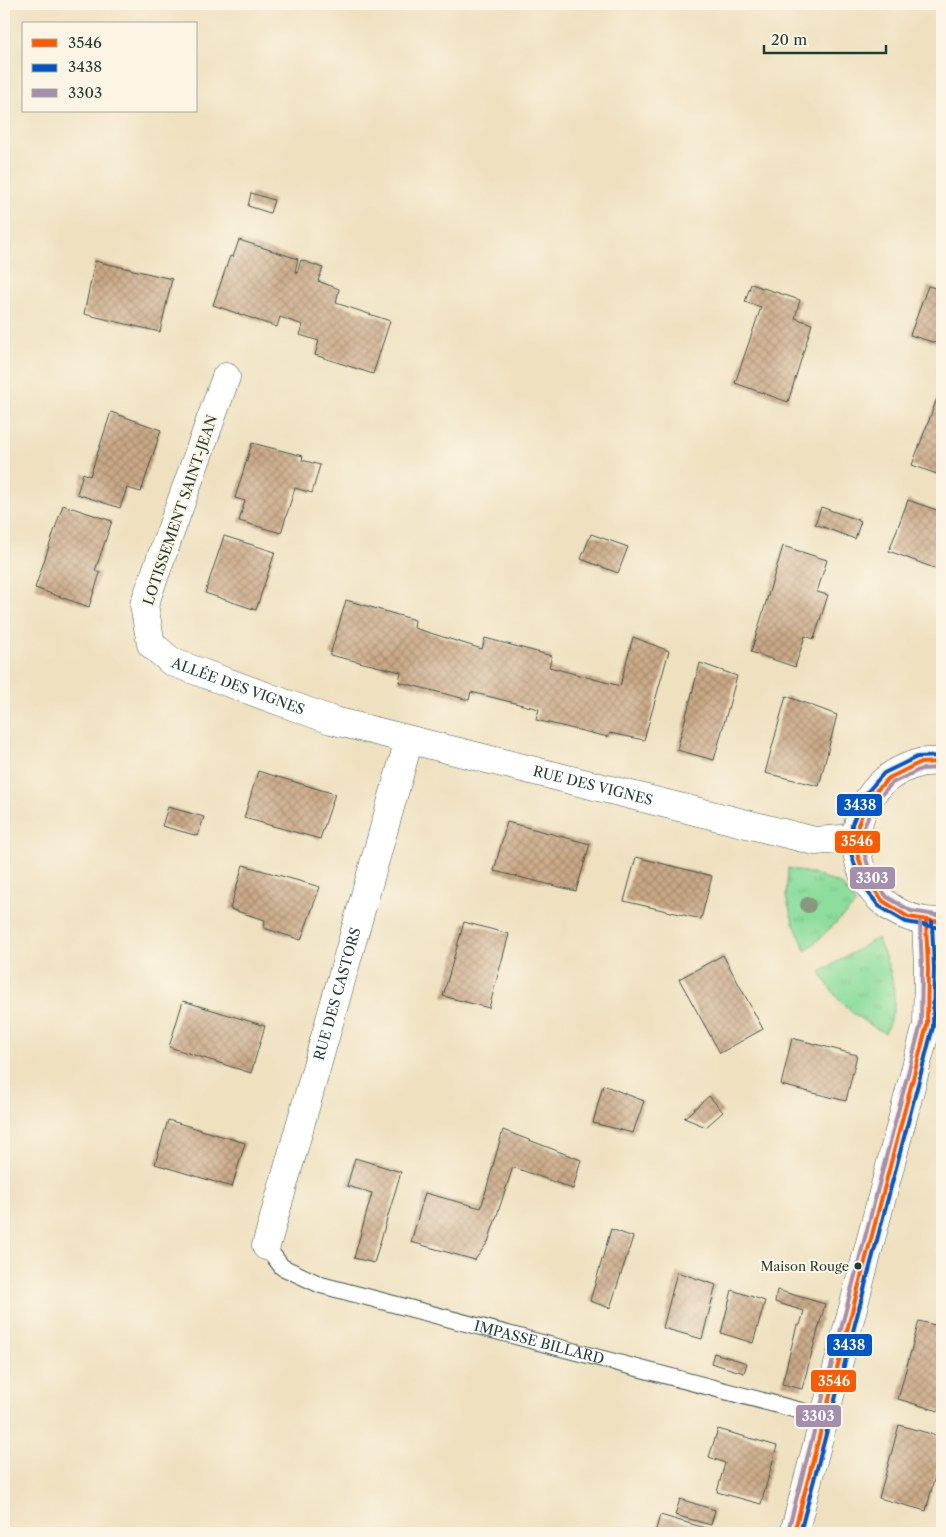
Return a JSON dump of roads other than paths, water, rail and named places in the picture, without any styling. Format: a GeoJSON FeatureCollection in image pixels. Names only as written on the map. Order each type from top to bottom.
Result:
{"type":"FeatureCollection","features":[{"type":"Feature","properties":{"kind":"street","name":"LOTISSEMENT SAINT-JEAN"},"geometry":{"type":"LineString","coordinates":[[151,644],[144,605],[226,377]]}},
{"type":"Feature","properties":{"kind":"street","name":"ALLÉE DES VIGNES"},"geometry":{"type":"LineString","coordinates":[[151,644],[172,662],[331,720]]}},
{"type":"Feature","properties":{"kind":"street","name":"RUE DES VIGNES"},"geometry":{"type":"LineString","coordinates":[[331,720],[815,841],[856,838]]}},
{"type":"Feature","properties":{"kind":"street","name":"RUE DES CASTORS"},"geometry":{"type":"LineString","coordinates":[[266,1246],[409,740]]}},
{"type":"Feature","properties":{"kind":"street"},"geometry":{"type":"LineString","coordinates":[[794,1533],[927,1025],[928,968],[934,922],[903,915],[882,902],[867,884],[858,861],[856,838],[861,812],[875,789],[896,772],[921,762],[942,762]]}},
{"type":"Feature","properties":{"kind":"lane","name":"IMPASSE BILLARD"},"geometry":{"type":"LineString","coordinates":[[266,1246],[282,1267],[321,1285],[824,1417]]}},
{"type":"Feature","properties":{"kind":"place","name":"Maison Rouge"},"geometry":{"type":"Point","coordinates":[858,1266]}}]}
